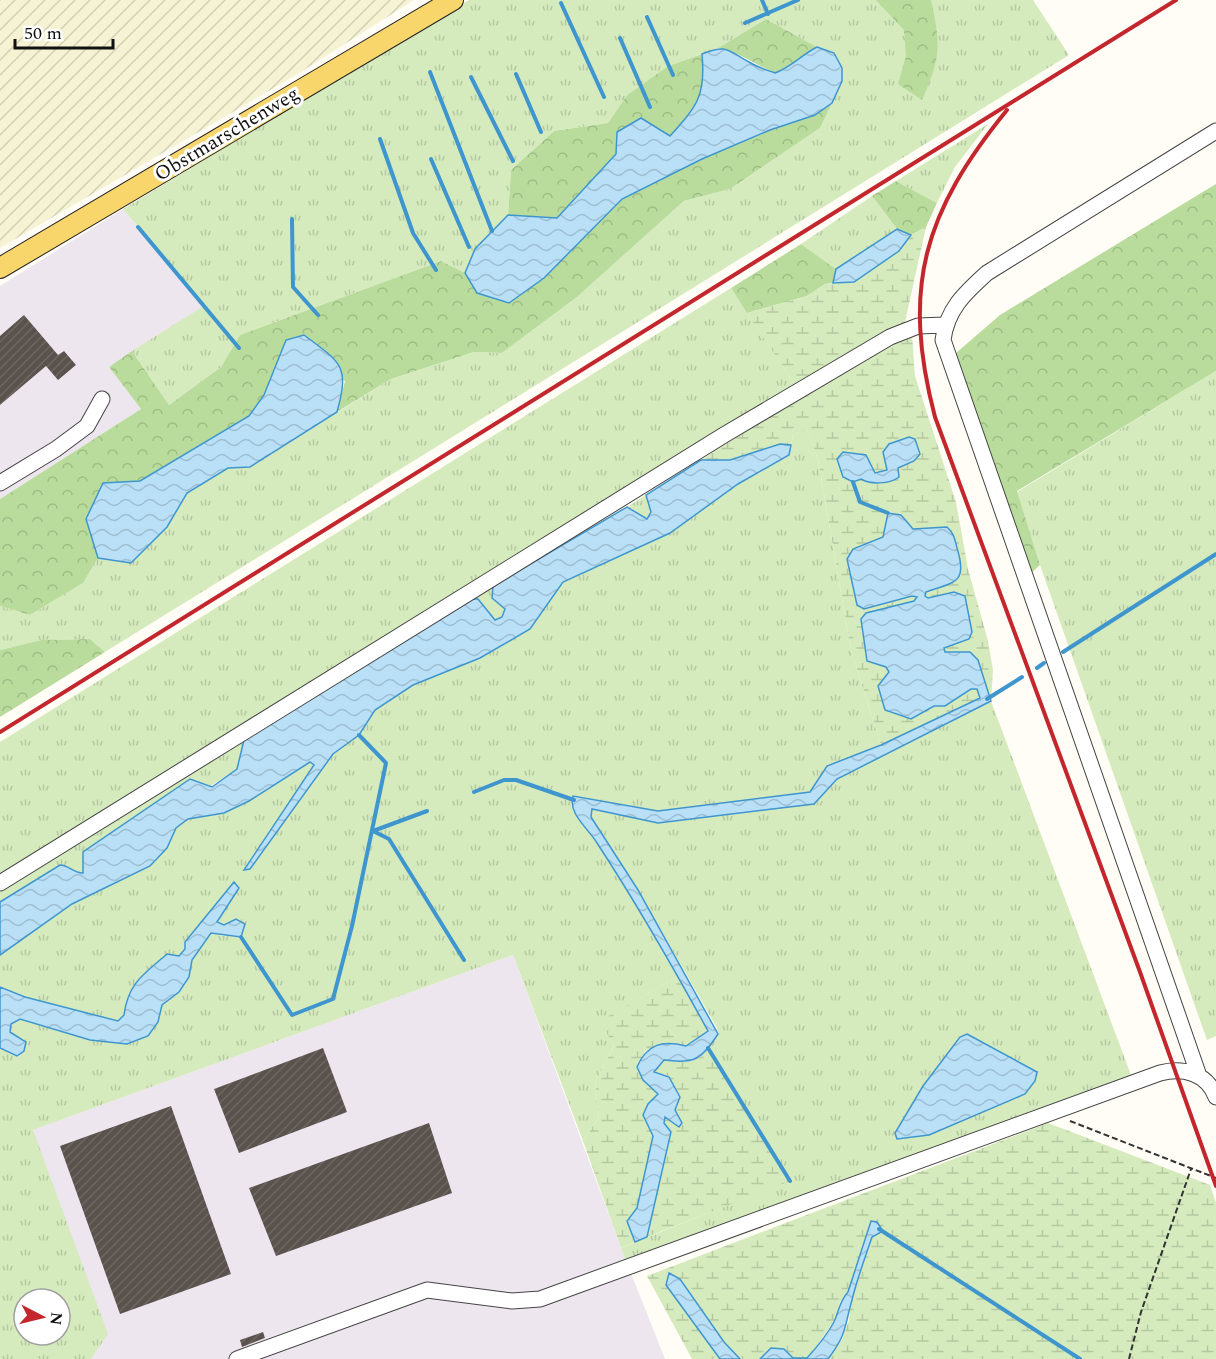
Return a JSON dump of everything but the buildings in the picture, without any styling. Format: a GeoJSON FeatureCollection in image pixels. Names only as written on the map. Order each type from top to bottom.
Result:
{"type":"FeatureCollection","features":[{"type":"Feature","properties":{"kind":"main road","name":"Obstmarschenweg"},"geometry":{"type":"LineString","coordinates":[[0,268],[453,0]]}},
{"type":"Feature","properties":{"kind":"street"},"geometry":{"type":"LineString","coordinates":[[1199,1076],[943,340],[945,325],[957,301],[987,273],[1216,131]]}},
{"type":"Feature","properties":{"kind":"street"},"geometry":{"type":"LineString","coordinates":[[0,883],[462,596],[890,337],[918,326],[945,325]]}},
{"type":"Feature","properties":{"kind":"street"},"geometry":{"type":"LineString","coordinates":[[0,483],[56,449],[87,426],[102,399]]}},
{"type":"Feature","properties":{"kind":"street"},"geometry":{"type":"LineString","coordinates":[[237,1359],[427,1290],[512,1301],[540,1299],[1160,1073],[1176,1069],[1199,1076],[1212,1087],[1216,1097]]}},
{"type":"Feature","properties":{"kind":"path"},"geometry":{"type":"LineString","coordinates":[[1049,1113],[1216,1178]]}},
{"type":"Feature","properties":{"kind":"path"},"geometry":{"type":"LineString","coordinates":[[1129,1359],[1140,1312],[1191,1168]]}},
{"type":"Feature","properties":{"kind":"shaded area"},"geometry":{"type":"Polygon","coordinates":[[[0,0],[414,0],[296,75],[0,248],[0,0]]]}},
{"type":"Feature","properties":{"kind":"shaded area"},"geometry":{"type":"Polygon","coordinates":[[[123,209],[205,305],[109,367],[141,409],[0,499],[0,286],[123,209]]]}},
{"type":"Feature","properties":{"kind":"shaded area"},"geometry":{"type":"Polygon","coordinates":[[[513,955],[621,1248],[665,1359],[0,1359],[0,1142],[513,955]]]}},
{"type":"Feature","properties":{"kind":"green space"},"geometry":{"type":"Polygon","coordinates":[[[469,0],[1033,0],[1069,55],[105,652],[90,639],[41,640],[0,650],[0,606],[30,615],[83,583],[98,558],[131,563],[167,527],[187,493],[228,468],[250,467],[391,379],[474,352],[502,353],[577,297],[684,201],[730,189],[820,128],[842,81],[834,53],[817,47],[766,19],[718,48],[668,66],[627,95],[608,123],[554,131],[511,170],[508,215],[475,249],[465,273],[441,261],[240,335],[221,367],[169,405],[132,351],[205,305],[123,209],[469,0]]]}},
{"type":"Feature","properties":{"kind":"green space"},"geometry":{"type":"Polygon","coordinates":[[[876,0],[931,0],[938,40],[936,62],[922,100],[898,84],[906,56],[904,30],[876,0]]]}},
{"type":"Feature","properties":{"kind":"green space"},"geometry":{"type":"Polygon","coordinates":[[[766,19],[817,47],[775,73],[718,48],[766,19]]]}},
{"type":"Feature","properties":{"kind":"green space"},"geometry":{"type":"Polygon","coordinates":[[[702,54],[704,78],[695,108],[670,136],[617,154],[557,218],[508,215],[511,170],[554,131],[608,123],[627,95],[668,66],[702,54]]]}},
{"type":"Feature","properties":{"kind":"green space"},"geometry":{"type":"Polygon","coordinates":[[[832,103],[820,128],[730,189],[684,201],[577,297],[502,353],[474,352],[391,379],[337,412],[345,381],[286,340],[264,395],[249,416],[140,481],[103,483],[86,519],[98,558],[83,583],[30,615],[0,606],[0,499],[141,409],[109,367],[132,351],[169,405],[221,367],[240,335],[441,261],[465,273],[477,293],[544,278],[622,199],[702,159],[770,130],[815,115],[832,103]]]}},
{"type":"Feature","properties":{"kind":"green space"},"geometry":{"type":"Polygon","coordinates":[[[988,124],[955,167],[937,203],[896,181],[988,124]]]}},
{"type":"Feature","properties":{"kind":"green space"},"geometry":{"type":"Polygon","coordinates":[[[896,181],[937,203],[926,227],[911,235],[897,229],[872,196],[896,181]]]}},
{"type":"Feature","properties":{"kind":"green space"},"geometry":{"type":"Polygon","coordinates":[[[1216,184],[1216,371],[1017,491],[1040,565],[1029,575],[956,353],[1000,315],[1216,184]]]}},
{"type":"Feature","properties":{"kind":"green space"},"geometry":{"type":"Polygon","coordinates":[[[872,196],[897,229],[836,269],[801,244],[872,196]]]}},
{"type":"Feature","properties":{"kind":"green space"},"geometry":{"type":"Polygon","coordinates":[[[926,227],[905,322],[795,385],[747,313],[807,296],[825,284],[854,282],[899,251],[911,235],[926,227]]]}},
{"type":"Feature","properties":{"kind":"green space"},"geometry":{"type":"Polygon","coordinates":[[[801,244],[836,269],[833,283],[825,284],[807,296],[747,313],[731,288],[801,244]]]}},
{"type":"Feature","properties":{"kind":"green space"},"geometry":{"type":"Polygon","coordinates":[[[731,288],[795,385],[0,876],[0,742],[731,288]]]}},
{"type":"Feature","properties":{"kind":"green space"},"geometry":{"type":"Polygon","coordinates":[[[912,335],[915,376],[956,502],[968,569],[988,641],[993,670],[991,701],[970,652],[945,652],[944,648],[969,639],[954,592],[928,598],[924,596],[926,592],[952,583],[947,527],[913,529],[901,515],[864,503],[888,513],[883,537],[853,549],[912,596],[917,597],[914,601],[866,613],[886,667],[889,672],[934,706],[945,706],[971,689],[977,689],[980,698],[881,745],[851,650],[818,460],[807,428],[793,435],[791,445],[780,444],[730,460],[701,460],[830,377],[912,335]],[[883,452],[887,470],[843,477],[853,482],[859,496],[854,482],[914,461],[883,452]]]}},
{"type":"Feature","properties":{"kind":"green space"},"geometry":{"type":"Polygon","coordinates":[[[1216,371],[1216,1036],[1207,1040],[1040,565],[1017,492],[1216,371]]]}},
{"type":"Feature","properties":{"kind":"green space"},"geometry":{"type":"Polygon","coordinates":[[[807,427],[818,460],[851,650],[881,745],[827,766],[810,792],[658,811],[573,796],[577,817],[591,833],[631,896],[677,977],[601,1021],[614,1046],[595,1083],[599,1117],[583,1141],[513,955],[33,1130],[108,1334],[91,1359],[0,1359],[0,1048],[17,1056],[10,1032],[11,1024],[20,1019],[90,1040],[158,1022],[162,1005],[179,992],[189,978],[192,960],[211,933],[224,936],[224,925],[217,922],[238,888],[233,883],[185,942],[185,949],[179,956],[127,997],[124,1015],[118,1021],[25,997],[0,987],[0,955],[72,904],[150,866],[167,848],[176,828],[188,819],[221,814],[249,801],[310,762],[315,765],[244,869],[333,754],[359,735],[375,710],[413,685],[478,659],[530,629],[563,582],[789,456],[793,435],[807,427]]]}},
{"type":"Feature","properties":{"kind":"green space"},"geometry":{"type":"Polygon","coordinates":[[[646,495],[651,512],[647,519],[627,507],[646,495]]]}},
{"type":"Feature","properties":{"kind":"green space"},"geometry":{"type":"Polygon","coordinates":[[[493,586],[505,609],[502,617],[495,620],[478,600],[470,599],[493,586]]]}},
{"type":"Feature","properties":{"kind":"green space"},"geometry":{"type":"Polygon","coordinates":[[[90,639],[105,652],[0,717],[0,650],[41,640],[90,639]]]}},
{"type":"Feature","properties":{"kind":"green space"},"geometry":{"type":"Polygon","coordinates":[[[991,701],[1131,1075],[626,1261],[621,1248],[790,1180],[708,1048],[718,1034],[717,1028],[638,890],[591,817],[592,809],[658,823],[814,804],[837,779],[991,701]],[[960,1037],[923,1086],[895,1133],[960,1037]]]}},
{"type":"Feature","properties":{"kind":"green space"},"geometry":{"type":"Polygon","coordinates":[[[244,740],[237,769],[84,867],[83,873],[60,865],[0,902],[0,890],[244,740]]]}},
{"type":"Feature","properties":{"kind":"green space"},"geometry":{"type":"Polygon","coordinates":[[[677,977],[709,1031],[686,1046],[664,1044],[644,1052],[643,1080],[658,1094],[648,1104],[643,1115],[653,1136],[637,1208],[627,1221],[635,1242],[621,1248],[583,1141],[599,1117],[595,1083],[614,1046],[600,1021],[677,977]]]}},
{"type":"Feature","properties":{"kind":"green space"},"geometry":{"type":"Polygon","coordinates":[[[708,1048],[790,1181],[647,1237],[671,1133],[664,1122],[665,1116],[654,1072],[664,1060],[683,1062],[694,1060],[708,1048]]]}},
{"type":"Feature","properties":{"kind":"green space"},"geometry":{"type":"Polygon","coordinates":[[[1048,1123],[1210,1185],[1216,1203],[1216,1359],[828,1359],[842,1340],[849,1320],[851,1302],[872,1237],[871,1221],[848,1292],[840,1302],[834,1321],[808,1358],[793,1358],[784,1349],[771,1348],[760,1359],[740,1359],[666,1285],[720,1359],[692,1359],[647,1276],[1048,1123]]]}},
{"type":"Feature","properties":{"kind":"water"},"geometry":{"type":"Polygon","coordinates":[[[817,47],[834,53],[842,68],[842,81],[832,103],[815,115],[770,130],[702,159],[622,199],[544,278],[509,303],[477,293],[465,273],[475,249],[508,215],[557,218],[616,154],[617,132],[641,118],[670,136],[698,100],[702,80],[702,54],[717,49],[727,50],[775,73],[817,47]]]}},
{"type":"Feature","properties":{"kind":"water"},"geometry":{"type":"Polygon","coordinates":[[[897,229],[911,235],[899,251],[854,282],[833,283],[836,269],[897,229]]]}},
{"type":"Feature","properties":{"kind":"water"},"geometry":{"type":"Polygon","coordinates":[[[304,335],[327,352],[339,366],[343,384],[337,412],[250,467],[228,468],[187,493],[167,527],[131,563],[98,558],[86,519],[103,483],[140,481],[249,416],[264,395],[286,340],[304,335]]]}},
{"type":"Feature","properties":{"kind":"water"},"geometry":{"type":"Polygon","coordinates":[[[909,437],[915,439],[920,454],[914,461],[898,468],[899,477],[880,483],[861,479],[853,482],[843,477],[837,459],[843,452],[866,455],[875,473],[887,470],[883,452],[889,444],[909,437]]]}},
{"type":"Feature","properties":{"kind":"water"},"geometry":{"type":"Polygon","coordinates":[[[780,444],[791,445],[789,455],[738,484],[670,533],[563,582],[530,629],[480,658],[413,685],[375,710],[359,735],[333,754],[250,869],[244,870],[314,765],[310,762],[249,801],[224,813],[188,819],[176,828],[167,848],[150,866],[72,904],[0,955],[0,902],[60,865],[83,873],[83,852],[190,779],[212,787],[237,769],[244,740],[470,599],[478,599],[495,620],[502,617],[505,609],[492,598],[493,586],[627,507],[647,519],[651,512],[646,495],[701,460],[730,460],[780,444]]]}},
{"type":"Feature","properties":{"kind":"water"},"geometry":{"type":"Polygon","coordinates":[[[888,513],[901,515],[913,529],[947,527],[953,534],[960,560],[960,575],[945,586],[926,592],[925,596],[928,598],[954,592],[965,596],[972,632],[969,639],[944,648],[945,652],[970,652],[978,660],[991,701],[837,779],[814,804],[658,823],[592,809],[591,817],[638,890],[718,1034],[702,1055],[683,1061],[664,1060],[654,1072],[669,1077],[680,1097],[675,1110],[682,1123],[679,1127],[665,1117],[664,1123],[671,1132],[647,1237],[635,1242],[627,1221],[637,1208],[653,1136],[643,1115],[648,1104],[658,1094],[643,1080],[637,1067],[646,1053],[656,1046],[677,1044],[686,1046],[708,1031],[626,889],[576,815],[572,803],[573,796],[658,811],[810,792],[827,766],[881,745],[980,698],[977,689],[971,689],[945,706],[934,706],[911,719],[885,710],[878,686],[889,672],[886,667],[867,661],[861,619],[866,613],[914,601],[917,597],[912,596],[864,609],[857,605],[847,559],[853,549],[883,537],[888,513]]]}},
{"type":"Feature","properties":{"kind":"water"},"geometry":{"type":"Polygon","coordinates":[[[234,882],[239,888],[217,922],[224,925],[236,919],[245,924],[241,937],[211,933],[192,960],[189,977],[179,992],[162,1005],[158,1022],[148,1036],[127,1044],[90,1040],[20,1019],[11,1024],[10,1032],[26,1042],[24,1051],[17,1056],[0,1048],[0,987],[25,997],[118,1021],[124,1015],[129,995],[138,980],[167,954],[179,956],[185,949],[185,942],[234,882]]]}},
{"type":"Feature","properties":{"kind":"water"},"geometry":{"type":"Polygon","coordinates":[[[967,1034],[1037,1072],[1035,1081],[1025,1094],[929,1135],[897,1139],[895,1133],[923,1086],[960,1037],[967,1034]]]}},
{"type":"Feature","properties":{"kind":"water"},"geometry":{"type":"Polygon","coordinates":[[[871,1221],[877,1222],[883,1231],[872,1237],[856,1284],[844,1331],[828,1359],[760,1359],[771,1348],[784,1349],[793,1358],[807,1358],[818,1345],[834,1322],[848,1292],[871,1221]]]}},
{"type":"Feature","properties":{"kind":"water"},"geometry":{"type":"Polygon","coordinates":[[[669,1273],[680,1279],[724,1342],[740,1359],[720,1359],[666,1285],[669,1273]]]}},
{"type":"Feature","properties":{"kind":"waterway"},"geometry":{"type":"LineString","coordinates":[[762,0],[768,14]]}},
{"type":"Feature","properties":{"kind":"waterway"},"geometry":{"type":"LineString","coordinates":[[745,23],[798,0]]}},
{"type":"Feature","properties":{"kind":"waterway"},"geometry":{"type":"LineString","coordinates":[[561,3],[604,97]]}},
{"type":"Feature","properties":{"kind":"waterway"},"geometry":{"type":"LineString","coordinates":[[647,17],[673,75]]}},
{"type":"Feature","properties":{"kind":"waterway"},"geometry":{"type":"LineString","coordinates":[[620,38],[650,107]]}},
{"type":"Feature","properties":{"kind":"waterway"},"geometry":{"type":"LineString","coordinates":[[430,72],[492,231]]}},
{"type":"Feature","properties":{"kind":"waterway"},"geometry":{"type":"LineString","coordinates":[[516,74],[541,132]]}},
{"type":"Feature","properties":{"kind":"waterway"},"geometry":{"type":"LineString","coordinates":[[471,77],[513,161]]}},
{"type":"Feature","properties":{"kind":"waterway"},"geometry":{"type":"LineString","coordinates":[[380,139],[413,233],[436,270]]}},
{"type":"Feature","properties":{"kind":"waterway"},"geometry":{"type":"LineString","coordinates":[[431,159],[469,247]]}},
{"type":"Feature","properties":{"kind":"waterway"},"geometry":{"type":"LineString","coordinates":[[292,219],[293,287],[318,315]]}},
{"type":"Feature","properties":{"kind":"waterway"},"geometry":{"type":"LineString","coordinates":[[138,227],[239,348]]}},
{"type":"Feature","properties":{"kind":"waterway"},"geometry":{"type":"LineString","coordinates":[[853,482],[860,502],[888,513]]}},
{"type":"Feature","properties":{"kind":"waterway"},"geometry":{"type":"LineString","coordinates":[[1063,652],[1216,554]]}},
{"type":"Feature","properties":{"kind":"waterway"},"geometry":{"type":"LineString","coordinates":[[1037,668],[1044,663]]}},
{"type":"Feature","properties":{"kind":"waterway"},"geometry":{"type":"LineString","coordinates":[[987,699],[1022,677]]}},
{"type":"Feature","properties":{"kind":"waterway"},"geometry":{"type":"LineString","coordinates":[[241,937],[292,1015],[333,999],[352,926],[386,763],[359,735]]}},
{"type":"Feature","properties":{"kind":"waterway"},"geometry":{"type":"LineString","coordinates":[[474,792],[504,780],[516,780],[574,800]]}},
{"type":"Feature","properties":{"kind":"waterway"},"geometry":{"type":"LineString","coordinates":[[427,811],[373,831],[389,839],[464,960]]}},
{"type":"Feature","properties":{"kind":"waterway"},"geometry":{"type":"LineString","coordinates":[[708,1048],[790,1181]]}},
{"type":"Feature","properties":{"kind":"waterway"},"geometry":{"type":"LineString","coordinates":[[879,1229],[1080,1359]]}},
{"type":"Feature","properties":{"kind":"railway"},"geometry":{"type":"LineString","coordinates":[[0,732],[1176,0]]}},
{"type":"Feature","properties":{"kind":"railway"},"geometry":{"type":"LineString","coordinates":[[1007,110],[956,183],[939,218],[927,253],[921,290],[920,329],[925,371],[935,417],[1140,972],[1216,1186]]}}]}
